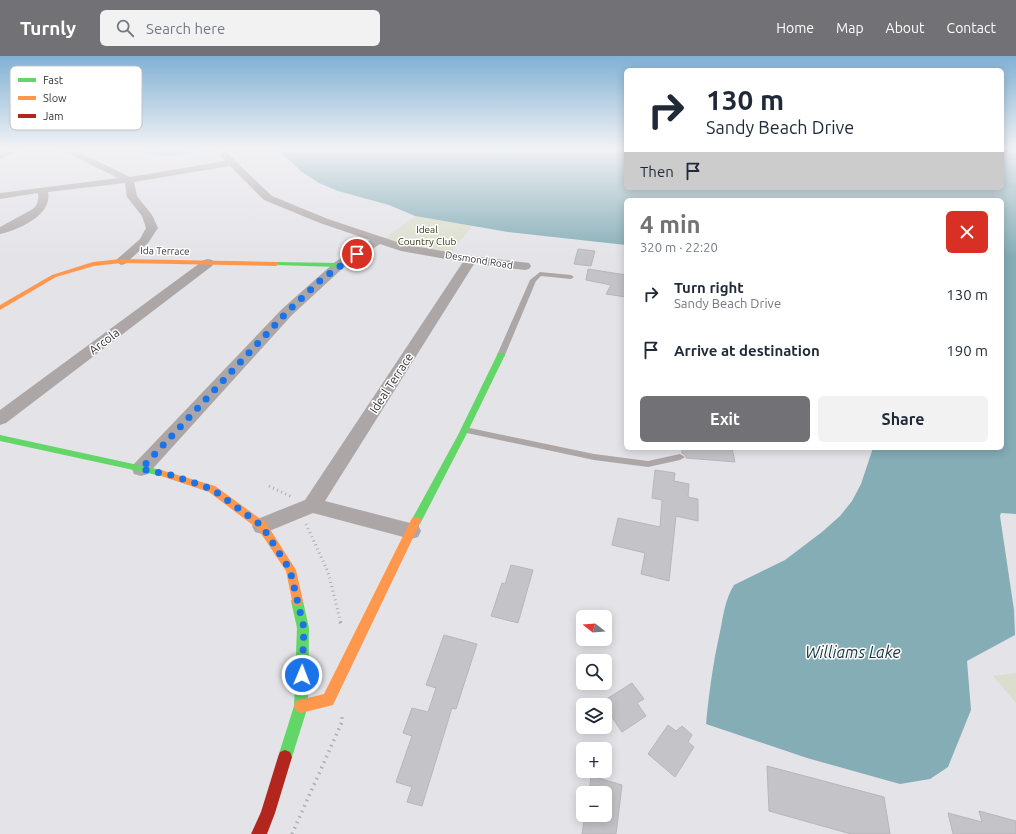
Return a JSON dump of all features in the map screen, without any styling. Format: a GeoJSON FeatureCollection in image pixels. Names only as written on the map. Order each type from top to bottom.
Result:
{"type":"FeatureCollection","features":[{"type":"Feature","properties":{"kind":"street"},"geometry":{"type":"LineString","coordinates":[[0,196],[92,184]]}},
{"type":"Feature","properties":{"kind":"street"},"geometry":{"type":"LineString","coordinates":[[121,261],[144,241],[152,228],[147,215],[132,197],[131,184]]}},
{"type":"Feature","properties":{"kind":"street","name":"Desmond Road"},"geometry":{"type":"LineString","coordinates":[[254,184],[268,198],[288,208],[401,247],[470,260],[525,266]]}},
{"type":"Feature","properties":{"kind":"street"},"geometry":{"type":"LineString","coordinates":[[0,231],[34,214],[43,204],[42,190]]}},
{"type":"Feature","properties":{"kind":"street"},"geometry":{"type":"LineString","coordinates":[[141,469],[287,312],[339,265],[378,240]]}},
{"type":"Feature","properties":{"kind":"street","name":"Ideal Terrace"},"geometry":{"type":"LineString","coordinates":[[303,503],[470,260]]}},
{"type":"Feature","properties":{"kind":"street","name":"Ida Terrace"},"geometry":{"type":"LineString","coordinates":[[0,308],[54,276],[93,264],[121,261],[339,265]]}},
{"type":"Feature","properties":{"kind":"street","name":"Arcola"},"geometry":{"type":"LineString","coordinates":[[0,420],[208,263]]}},
{"type":"Feature","properties":{"kind":"street"},"geometry":{"type":"LineString","coordinates":[[301,706],[328,700],[411,531],[465,430],[500,354]]}},
{"type":"Feature","properties":{"kind":"street"},"geometry":{"type":"LineString","coordinates":[[0,438],[171,475],[212,489],[262,526],[290,570],[304,628],[301,706],[268,813],[259,834]]}},
{"type":"Feature","properties":{"kind":"street"},"geometry":{"type":"LineString","coordinates":[[262,526],[303,503],[411,531]]}},
{"type":"Feature","properties":{"kind":"lane"},"geometry":{"type":"LineString","coordinates":[[500,354],[533,280],[540,274],[571,277]]}},
{"type":"Feature","properties":{"kind":"lane"},"geometry":{"type":"LineString","coordinates":[[465,430],[609,459],[648,464],[680,457]]}},
{"type":"Feature","properties":{"kind":"path"},"geometry":{"type":"LineString","coordinates":[[269,486],[284,492],[303,503]]}},
{"type":"Feature","properties":{"kind":"green space","name":"Ideal Country Club"},"geometry":{"type":"Polygon","coordinates":[[[415,216],[472,226],[449,255],[401,247],[384,239],[415,216]]]}},
{"type":"Feature","properties":{"kind":"green space"},"geometry":{"type":"Polygon","coordinates":[[[1016,673],[1016,703],[993,676],[1016,673]]]}},
{"type":"Feature","properties":{"kind":"water","name":"Williams Lake"},"geometry":{"type":"Polygon","coordinates":[[[322,184],[624,184],[624,190],[1004,190],[1004,184],[1016,184],[1016,514],[1001,513],[1000,516],[1014,610],[1015,635],[967,661],[971,710],[948,767],[930,779],[900,784],[807,758],[706,724],[713,667],[723,614],[728,596],[734,585],[785,560],[822,532],[840,516],[852,501],[861,484],[872,450],[1004,450],[1004,198],[624,198],[624,245],[508,232],[415,216],[389,205],[338,191],[322,184]]]}},
{"type":"Feature","properties":{"kind":"building"},"geometry":{"type":"Polygon","coordinates":[[[578,249],[595,251],[591,266],[574,264],[578,249]]]}},
{"type":"Feature","properties":{"kind":"building"},"geometry":{"type":"Polygon","coordinates":[[[588,269],[624,275],[624,297],[606,294],[611,285],[586,280],[588,269]]]}},
{"type":"Feature","properties":{"kind":"building"},"geometry":{"type":"Polygon","coordinates":[[[682,450],[732,450],[735,462],[686,458],[686,456],[682,453],[682,450]]]}},
{"type":"Feature","properties":{"kind":"building"},"geometry":{"type":"Polygon","coordinates":[[[655,470],[675,473],[674,481],[689,484],[688,497],[698,499],[698,521],[676,516],[669,581],[641,574],[645,553],[612,545],[618,518],[660,527],[662,500],[652,498],[655,470]]]}},
{"type":"Feature","properties":{"kind":"building"},"geometry":{"type":"Polygon","coordinates":[[[511,565],[533,570],[518,623],[491,616],[502,583],[505,584],[511,565]]]}},
{"type":"Feature","properties":{"kind":"building"},"geometry":{"type":"Polygon","coordinates":[[[444,635],[477,644],[456,709],[452,708],[422,806],[407,802],[412,787],[396,782],[412,736],[403,733],[412,708],[428,712],[436,688],[426,685],[444,635]]]}},
{"type":"Feature","properties":{"kind":"building"},"geometry":{"type":"Polygon","coordinates":[[[632,683],[644,699],[637,703],[646,716],[622,732],[612,717],[612,698],[608,698],[632,683]]]}},
{"type":"Feature","properties":{"kind":"building"},"geometry":{"type":"Polygon","coordinates":[[[668,725],[676,731],[682,726],[692,735],[688,742],[694,747],[675,777],[648,754],[668,725]]]}},
{"type":"Feature","properties":{"kind":"building"},"geometry":{"type":"Polygon","coordinates":[[[767,766],[884,797],[890,834],[851,834],[769,811],[767,766]]]}},
{"type":"Feature","properties":{"kind":"building"},"geometry":{"type":"Polygon","coordinates":[[[591,778],[598,778],[622,785],[616,834],[582,834],[584,822],[612,822],[612,786],[590,786],[591,778]]]}},
{"type":"Feature","properties":{"kind":"building"},"geometry":{"type":"Polygon","coordinates":[[[979,811],[1016,821],[1016,834],[953,834],[948,813],[982,822],[979,811]]]}},
{"type":"Feature","properties":{"kind":"traffic: fast"},"geometry":{"type":"LineString","coordinates":[[276,264],[339,265]]}},
{"type":"Feature","properties":{"kind":"traffic: fast"},"geometry":{"type":"LineString","coordinates":[[416,521],[462,435],[501,355]]}},
{"type":"Feature","properties":{"kind":"traffic: fast"},"geometry":{"type":"LineString","coordinates":[[0,438],[161,473]]}},
{"type":"Feature","properties":{"kind":"traffic: fast"},"geometry":{"type":"LineString","coordinates":[[285,757],[301,706],[303,628],[297,601]]}},
{"type":"Feature","properties":{"kind":"traffic: slow"},"geometry":{"type":"LineString","coordinates":[[0,308],[54,276],[93,264],[121,261],[276,264]]}},
{"type":"Feature","properties":{"kind":"traffic: slow"},"geometry":{"type":"LineString","coordinates":[[161,473],[212,489],[262,526],[291,570],[297,601]]}},
{"type":"Feature","properties":{"kind":"traffic: slow"},"geometry":{"type":"LineString","coordinates":[[301,706],[328,700],[416,521]]}},
{"type":"Feature","properties":{"kind":"traffic: jam"},"geometry":{"type":"LineString","coordinates":[[259,834],[268,813],[285,757]]}},
{"type":"Feature","properties":{"kind":"route"},"geometry":{"type":"LineString","coordinates":[[302,675],[304,628],[290,570],[262,526],[212,489],[171,475],[141,469],[287,312],[322,279],[346,260],[357,254]]}}]}
